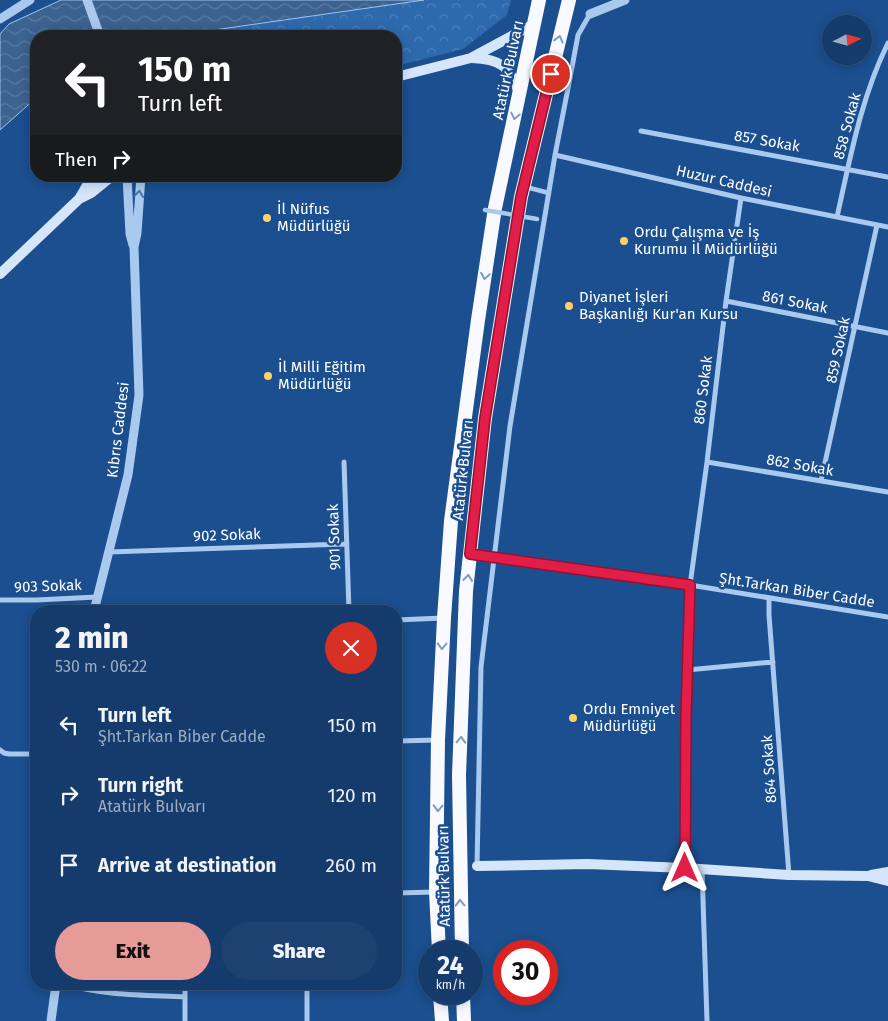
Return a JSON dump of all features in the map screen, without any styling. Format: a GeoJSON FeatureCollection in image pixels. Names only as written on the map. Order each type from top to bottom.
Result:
{"type":"FeatureCollection","features":[{"type":"Feature","properties":{"kind":"highway","name":"Atatürk Bulvarı"},"geometry":{"type":"LineString","coordinates":[[438,940],[436,892],[438,740],[451,521],[489,232],[539,0]]}},
{"type":"Feature","properties":{"kind":"highway","name":"Atatürk Bulvarı"},"geometry":{"type":"LineString","coordinates":[[462,940],[459,775],[466,591],[485,418],[524,186],[569,0]]}},
{"type":"Feature","properties":{"kind":"highway"},"geometry":{"type":"LineString","coordinates":[[441,1005],[442,1021]]}},
{"type":"Feature","properties":{"kind":"highway"},"geometry":{"type":"LineString","coordinates":[[463,1005],[464,1021]]}},
{"type":"Feature","properties":{"kind":"main road"},"geometry":{"type":"LineString","coordinates":[[402,76],[471,58],[534,24]]}},
{"type":"Feature","properties":{"kind":"main road"},"geometry":{"type":"LineString","coordinates":[[471,58],[490,59],[503,65],[514,77],[520,93]]}},
{"type":"Feature","properties":{"kind":"main road"},"geometry":{"type":"LineString","coordinates":[[0,274],[79,199],[90,182]]}},
{"type":"Feature","properties":{"kind":"main road"},"geometry":{"type":"LineString","coordinates":[[79,199],[91,193],[105,182]]}},
{"type":"Feature","properties":{"kind":"main road"},"geometry":{"type":"LineString","coordinates":[[477,866],[588,864],[789,875],[868,876],[888,872]]}},
{"type":"Feature","properties":{"kind":"main road"},"geometry":{"type":"LineString","coordinates":[[868,876],[888,881]]}},
{"type":"Feature","properties":{"kind":"street"},"geometry":{"type":"LineString","coordinates":[[0,19],[30,0]]}},
{"type":"Feature","properties":{"kind":"street"},"geometry":{"type":"LineString","coordinates":[[87,0],[98,30]]}},
{"type":"Feature","properties":{"kind":"street"},"geometry":{"type":"LineString","coordinates":[[477,866],[481,667],[510,426],[555,155],[578,35],[590,14],[625,0]]}},
{"type":"Feature","properties":{"kind":"street","name":"858 Sokak"},"geometry":{"type":"LineString","coordinates":[[837,217],[857,128],[881,57],[888,43]]}},
{"type":"Feature","properties":{"kind":"street","name":"857 Sokak"},"geometry":{"type":"LineString","coordinates":[[641,131],[848,168],[888,177]]}},
{"type":"Feature","properties":{"kind":"street","name":"Huzur Caddesi"},"geometry":{"type":"LineString","coordinates":[[555,155],[742,198],[888,226]]}},
{"type":"Feature","properties":{"kind":"street","name":"Kıbrıs Caddesi"},"geometry":{"type":"LineString","coordinates":[[127,182],[130,234],[134,247]]}},
{"type":"Feature","properties":{"kind":"street","name":"Kıbrıs Caddesi"},"geometry":{"type":"LineString","coordinates":[[95,605],[128,475],[139,395],[134,247],[140,182]]}},
{"type":"Feature","properties":{"kind":"street"},"geometry":{"type":"LineString","coordinates":[[524,186],[549,193]]}},
{"type":"Feature","properties":{"kind":"street","name":"860 Sokak"},"geometry":{"type":"LineString","coordinates":[[685,868],[690,585],[726,301],[742,198]]}},
{"type":"Feature","properties":{"kind":"street"},"geometry":{"type":"LineString","coordinates":[[485,210],[537,219]]}},
{"type":"Feature","properties":{"kind":"street","name":"859 Sokak"},"geometry":{"type":"LineString","coordinates":[[821,482],[877,224]]}},
{"type":"Feature","properties":{"kind":"street","name":"861 Sokak"},"geometry":{"type":"LineString","coordinates":[[726,301],[888,333]]}},
{"type":"Feature","properties":{"kind":"street","name":"901 Sokak"},"geometry":{"type":"LineString","coordinates":[[344,462],[349,605]]}},
{"type":"Feature","properties":{"kind":"street","name":"862 Sokak"},"geometry":{"type":"LineString","coordinates":[[707,462],[888,492]]}},
{"type":"Feature","properties":{"kind":"street","name":"902 Sokak"},"geometry":{"type":"LineString","coordinates":[[109,552],[346,544]]}},
{"type":"Feature","properties":{"kind":"street","name":"Şht.Tarkan Biber Cadde"},"geometry":{"type":"LineString","coordinates":[[470,554],[690,585],[888,617]]}},
{"type":"Feature","properties":{"kind":"street","name":"903 Sokak"},"geometry":{"type":"LineString","coordinates":[[0,600],[97,597]]}},
{"type":"Feature","properties":{"kind":"street","name":"864 Sokak"},"geometry":{"type":"LineString","coordinates":[[769,598],[789,875]]}},
{"type":"Feature","properties":{"kind":"street"},"geometry":{"type":"LineString","coordinates":[[402,620],[444,618]]}},
{"type":"Feature","properties":{"kind":"street"},"geometry":{"type":"LineString","coordinates":[[687,670],[773,662]]}},
{"type":"Feature","properties":{"kind":"street"},"geometry":{"type":"LineString","coordinates":[[402,741],[438,740]]}},
{"type":"Feature","properties":{"kind":"street"},"geometry":{"type":"LineString","coordinates":[[0,750],[8,754],[30,754]]}},
{"type":"Feature","properties":{"kind":"street"},"geometry":{"type":"LineString","coordinates":[[702,870],[707,1021]]}},
{"type":"Feature","properties":{"kind":"street"},"geometry":{"type":"LineString","coordinates":[[402,893],[436,892]]}},
{"type":"Feature","properties":{"kind":"street"},"geometry":{"type":"LineString","coordinates":[[51,1021],[55,990]]}},
{"type":"Feature","properties":{"kind":"street"},"geometry":{"type":"LineString","coordinates":[[88,990],[131,995],[185,997]]}},
{"type":"Feature","properties":{"kind":"street"},"geometry":{"type":"LineString","coordinates":[[185,990],[186,1021]]}},
{"type":"Feature","properties":{"kind":"street"},"geometry":{"type":"LineString","coordinates":[[307,990],[307,1021]]}},
{"type":"Feature","properties":{"kind":"green space"},"geometry":{"type":"Polygon","coordinates":[[[424,0],[511,0],[507,15],[463,49],[402,64],[402,30],[214,30],[424,0]]]}},
{"type":"Feature","properties":{"kind":"water"},"geometry":{"type":"Polygon","coordinates":[[[61,0],[424,0],[214,30],[30,30],[30,103],[0,130],[0,34],[9,24],[61,0]]]}},
{"type":"Feature","properties":{"kind":"place","name":"İl Nüfus Müdürlüğü"},"geometry":{"type":"Point","coordinates":[267,218]}},
{"type":"Feature","properties":{"kind":"place","name":"Ordu Çalışma ve İş Kurumu İl Müdürlüğü"},"geometry":{"type":"Point","coordinates":[624,241]}},
{"type":"Feature","properties":{"kind":"place","name":"Diyanet İşleri Başkanlığı Kur'an Kursu"},"geometry":{"type":"Point","coordinates":[569,306]}},
{"type":"Feature","properties":{"kind":"place","name":"İl Milli Eğitim Müdürlüğü"},"geometry":{"type":"Point","coordinates":[268,376]}},
{"type":"Feature","properties":{"kind":"place","name":"Ordu Emniyet Müdürlüğü"},"geometry":{"type":"Point","coordinates":[573,718]}},
{"type":"Feature","properties":{"kind":"route"},"geometry":{"type":"LineString","coordinates":[[551,74],[521,197],[485,418],[470,554],[690,585],[686,716],[685,868]]}}]}
